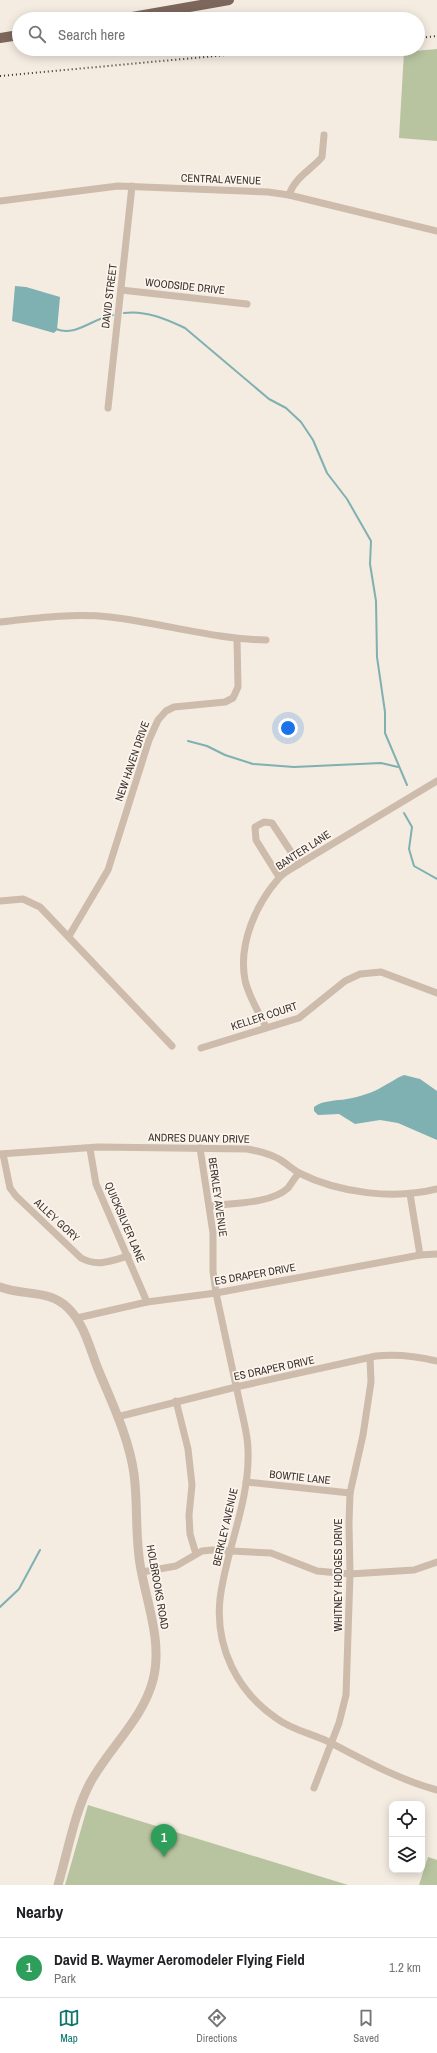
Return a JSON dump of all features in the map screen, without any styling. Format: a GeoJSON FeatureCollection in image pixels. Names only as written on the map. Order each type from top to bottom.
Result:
{"type":"FeatureCollection","features":[{"type":"Feature","properties":{"kind":"main road"},"geometry":{"type":"LineString","coordinates":[[161,12],[229,0]]}},
{"type":"Feature","properties":{"kind":"main road"},"geometry":{"type":"LineString","coordinates":[[0,38],[12,36]]}},
{"type":"Feature","properties":{"kind":"street"},"geometry":{"type":"LineString","coordinates":[[289,195],[301,176],[322,157],[324,135]]}},
{"type":"Feature","properties":{"kind":"street","name":"CENTRAL AVENUE"},"geometry":{"type":"LineString","coordinates":[[0,201],[104,187],[132,186],[261,191],[289,195],[437,232]]}},
{"type":"Feature","properties":{"kind":"street","name":"DAVID STREET"},"geometry":{"type":"LineString","coordinates":[[108,408],[132,186]]}},
{"type":"Feature","properties":{"kind":"street","name":"WOODSIDE DRIVE"},"geometry":{"type":"LineString","coordinates":[[121,290],[247,304]]}},
{"type":"Feature","properties":{"kind":"street"},"geometry":{"type":"LineString","coordinates":[[0,622],[57,616],[104,616],[237,639],[266,640]]}},
{"type":"Feature","properties":{"kind":"street","name":"NEW HAVEN DRIVE"},"geometry":{"type":"LineString","coordinates":[[69,936],[108,870],[148,740],[158,720],[166,711],[174,707],[225,702],[233,698],[238,687],[237,639]]}},
{"type":"Feature","properties":{"kind":"street","name":"BANTER LANE"},"geometry":{"type":"LineString","coordinates":[[266,1027],[245,981],[243,961],[245,942],[253,921],[279,877],[437,781]]}},
{"type":"Feature","properties":{"kind":"street"},"geometry":{"type":"LineString","coordinates":[[279,877],[256,840],[255,827],[264,822],[272,823],[299,864]]}},
{"type":"Feature","properties":{"kind":"street"},"geometry":{"type":"LineString","coordinates":[[0,901],[23,899],[34,903],[69,936],[172,1046]]}},
{"type":"Feature","properties":{"kind":"street","name":"KELLER COURT"},"geometry":{"type":"LineString","coordinates":[[201,1048],[299,1018],[312,1010],[345,981],[360,974],[381,972],[437,993]]}},
{"type":"Feature","properties":{"kind":"street","name":"ANDRES DUANY DRIVE"},"geometry":{"type":"LineString","coordinates":[[2,1154],[68,1148],[90,1149],[98,1147],[247,1149],[264,1152],[279,1159],[299,1173],[352,1190],[377,1194],[410,1194],[437,1189]]}},
{"type":"Feature","properties":{"kind":"street","name":"BERKLEY AVENUE"},"geometry":{"type":"LineString","coordinates":[[200,1148],[214,1233],[213,1271],[216,1293],[248,1450],[243,1505],[230,1550],[219,1615],[225,1654],[236,1677],[251,1696],[276,1718],[294,1728],[331,1743],[392,1775],[437,1790]]}},
{"type":"Feature","properties":{"kind":"street","name":"QUICKSILVER LANE"},"geometry":{"type":"LineString","coordinates":[[90,1149],[96,1184],[147,1302]]}},
{"type":"Feature","properties":{"kind":"street","name":"ALLEY GORY"},"geometry":{"type":"LineString","coordinates":[[2,1154],[10,1188],[16,1196],[81,1258],[88,1262],[99,1263],[128,1256]]}},
{"type":"Feature","properties":{"kind":"street"},"geometry":{"type":"LineString","coordinates":[[210,1206],[272,1197],[287,1188],[299,1173]]}},
{"type":"Feature","properties":{"kind":"street"},"geometry":{"type":"LineString","coordinates":[[410,1194],[420,1255]]}},
{"type":"Feature","properties":{"kind":"street","name":"ES DRAPER DRIVE"},"geometry":{"type":"LineString","coordinates":[[77,1318],[147,1302],[216,1293],[420,1255],[437,1254]]}},
{"type":"Feature","properties":{"kind":"street","name":"HOLBROOKS ROAD"},"geometry":{"type":"LineString","coordinates":[[0,1287],[18,1292],[43,1295],[53,1298],[67,1306],[77,1318],[128,1447],[134,1472],[142,1572],[156,1644],[154,1677],[145,1701],[90,1783],[78,1811],[58,1885]]}},
{"type":"Feature","properties":{"kind":"street","name":"ES DRAPER DRIVE"},"geometry":{"type":"LineString","coordinates":[[117,1417],[236,1387],[370,1358],[395,1354],[411,1355],[437,1361]]}},
{"type":"Feature","properties":{"kind":"street","name":"WHITNEY HODGES DRIVE"},"geometry":{"type":"LineString","coordinates":[[314,1788],[331,1743],[346,1695],[350,1574],[350,1493],[363,1435],[371,1382],[370,1358]]}},
{"type":"Feature","properties":{"kind":"street"},"geometry":{"type":"LineString","coordinates":[[176,1401],[188,1449],[192,1485],[189,1515],[190,1534],[196,1554]]}},
{"type":"Feature","properties":{"kind":"street","name":"BOWTIE LANE"},"geometry":{"type":"LineString","coordinates":[[246,1482],[350,1493]]}},
{"type":"Feature","properties":{"kind":"street"},"geometry":{"type":"LineString","coordinates":[[142,1572],[176,1566],[196,1554],[212,1550],[271,1553],[318,1571],[350,1574],[414,1570],[437,1562]]}},
{"type":"Feature","properties":{"kind":"green space"},"geometry":{"type":"Polygon","coordinates":[[[437,49],[437,141],[399,138],[404,56],[425,56],[425,50],[437,49]]]}},
{"type":"Feature","properties":{"kind":"green space"},"geometry":{"type":"Polygon","coordinates":[[[88,1805],[348,1885],[65,1885],[88,1805]]]}},
{"type":"Feature","properties":{"kind":"green space"},"geometry":{"type":"Polygon","coordinates":[[[428,1857],[437,1860],[437,1885],[419,1885],[423,1873],[425,1873],[425,1866],[428,1857]]]}},
{"type":"Feature","properties":{"kind":"water"},"geometry":{"type":"Polygon","coordinates":[[[15,286],[26,287],[60,297],[57,330],[54,333],[12,321],[15,286]]]}},
{"type":"Feature","properties":{"kind":"water"},"geometry":{"type":"Polygon","coordinates":[[[404,1075],[420,1079],[437,1091],[437,1140],[398,1123],[380,1120],[355,1124],[339,1114],[318,1115],[314,1111],[314,1107],[321,1103],[347,1099],[365,1094],[404,1075]]]}},
{"type":"Feature","properties":{"kind":"waterway"},"geometry":{"type":"LineString","coordinates":[[124,313],[132,312],[148,314],[185,328],[269,399],[286,408],[301,422],[313,440],[327,473],[347,499],[371,541],[370,564],[376,601],[377,657],[385,712],[385,733],[407,785]]}},
{"type":"Feature","properties":{"kind":"waterway"},"geometry":{"type":"LineString","coordinates":[[56,329],[71,331],[113,315]]}},
{"type":"Feature","properties":{"kind":"waterway"},"geometry":{"type":"LineString","coordinates":[[188,741],[207,746],[225,755],[253,764],[294,767],[381,763],[398,767]]}},
{"type":"Feature","properties":{"kind":"waterway"},"geometry":{"type":"LineString","coordinates":[[404,813],[412,827],[409,849],[414,866],[437,879]]}},
{"type":"Feature","properties":{"kind":"waterway"},"geometry":{"type":"LineString","coordinates":[[0,1607],[19,1589],[40,1550]]}},
{"type":"Feature","properties":{"kind":"railway"},"geometry":{"type":"LineString","coordinates":[[425,37],[437,36]]}},
{"type":"Feature","properties":{"kind":"railway"},"geometry":{"type":"LineString","coordinates":[[0,76],[216,56]]}},
{"type":"Feature","properties":{"kind":"place","name":"David B. Waymer Aeromodeler Flying Field"},"geometry":{"type":"Point","coordinates":[164,1857]}}]}
